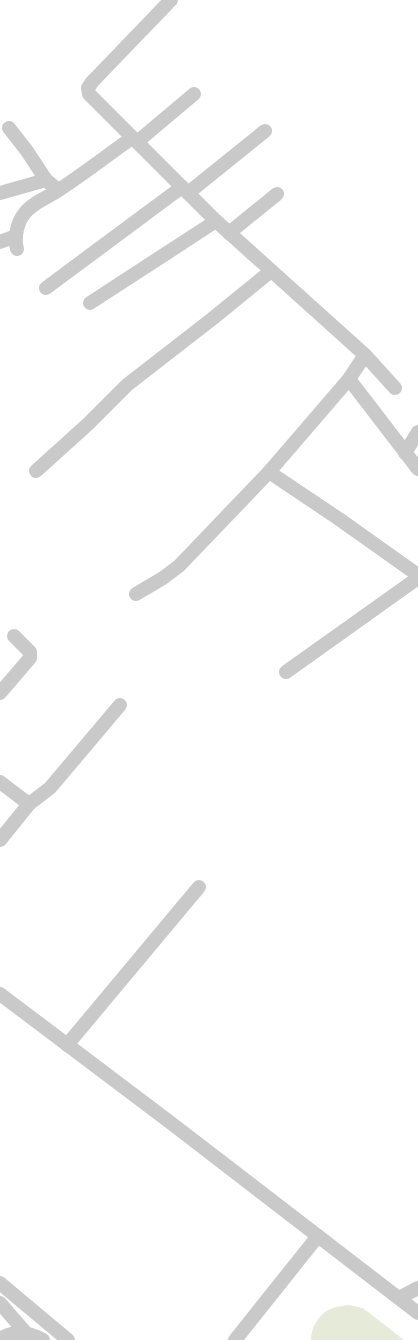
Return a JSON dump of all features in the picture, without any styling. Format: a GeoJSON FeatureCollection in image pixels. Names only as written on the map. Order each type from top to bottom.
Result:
{"type":"FeatureCollection","features":[{"type":"Feature","properties":{"kind":"street"},"geometry":{"type":"LineString","coordinates":[[171,0],[92,82],[88,88],[89,94],[216,221],[365,355],[395,388]]}},
{"type":"Feature","properties":{"kind":"street"},"geometry":{"type":"LineString","coordinates":[[0,242],[17,242],[18,225],[23,214],[31,206],[134,140],[194,94]]}},
{"type":"Feature","properties":{"kind":"street"},"geometry":{"type":"LineString","coordinates":[[9,128],[27,151],[46,180],[58,190]]}},
{"type":"Feature","properties":{"kind":"street"},"geometry":{"type":"LineString","coordinates":[[46,288],[185,190],[265,131]]}},
{"type":"Feature","properties":{"kind":"street"},"geometry":{"type":"LineString","coordinates":[[0,193],[46,180]]}},
{"type":"Feature","properties":{"kind":"street"},"geometry":{"type":"LineString","coordinates":[[229,233],[277,194]]}},
{"type":"Feature","properties":{"kind":"street"},"geometry":{"type":"LineString","coordinates":[[90,303],[216,221]]}},
{"type":"Feature","properties":{"kind":"street"},"geometry":{"type":"LineString","coordinates":[[36,471],[88,424],[127,385],[271,271]]}},
{"type":"Feature","properties":{"kind":"street"},"geometry":{"type":"LineString","coordinates":[[136,594],[179,566],[269,472],[349,379],[365,355]]}},
{"type":"Feature","properties":{"kind":"street"},"geometry":{"type":"LineString","coordinates":[[349,379],[418,469]]}},
{"type":"Feature","properties":{"kind":"street"},"geometry":{"type":"LineString","coordinates":[[405,453],[418,432]]}},
{"type":"Feature","properties":{"kind":"street"},"geometry":{"type":"LineString","coordinates":[[269,472],[339,519],[418,576],[286,672]]}},
{"type":"Feature","properties":{"kind":"street"},"geometry":{"type":"LineString","coordinates":[[0,693],[30,658],[30,652],[14,636]]}},
{"type":"Feature","properties":{"kind":"street"},"geometry":{"type":"LineString","coordinates":[[0,840],[29,804],[50,788],[120,705]]}},
{"type":"Feature","properties":{"kind":"street"},"geometry":{"type":"LineString","coordinates":[[0,782],[29,804]]}},
{"type":"Feature","properties":{"kind":"street"},"geometry":{"type":"LineString","coordinates":[[67,1044],[199,887]]}},
{"type":"Feature","properties":{"kind":"street"},"geometry":{"type":"LineString","coordinates":[[0,994],[418,1313]]}},
{"type":"Feature","properties":{"kind":"street"},"geometry":{"type":"LineString","coordinates":[[235,1340],[318,1236]]}},
{"type":"Feature","properties":{"kind":"street"},"geometry":{"type":"LineString","coordinates":[[0,1283],[68,1340]]}},
{"type":"Feature","properties":{"kind":"street"},"geometry":{"type":"LineString","coordinates":[[399,1298],[418,1288]]}},
{"type":"Feature","properties":{"kind":"street"},"geometry":{"type":"LineString","coordinates":[[0,1303],[32,1340]]}},
{"type":"Feature","properties":{"kind":"street"},"geometry":{"type":"LineString","coordinates":[[0,1339],[21,1332],[37,1336],[44,1340]]}},
{"type":"Feature","properties":{"kind":"green space"},"geometry":{"type":"Polygon","coordinates":[[[349,1305],[362,1308],[404,1340],[311,1340],[311,1335],[320,1316],[335,1307],[349,1305]]]}},
{"type":"Feature","properties":{"kind":"railway"},"geometry":{"type":"LineString","coordinates":[[0,1334],[5,1340]]}}]}
